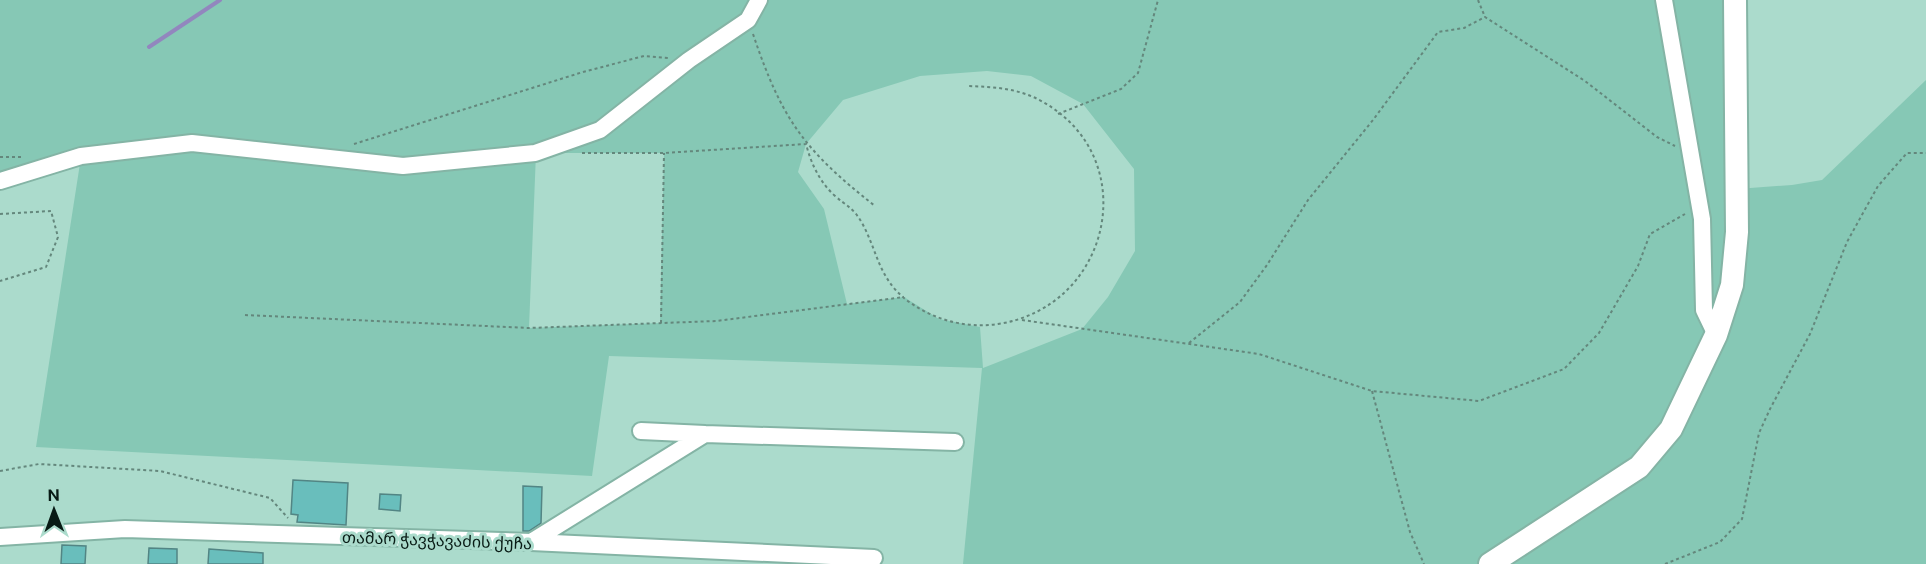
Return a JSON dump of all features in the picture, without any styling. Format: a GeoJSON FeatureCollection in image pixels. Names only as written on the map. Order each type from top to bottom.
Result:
{"type":"FeatureCollection","features":[{"type":"Feature","properties":{"kind":"main road"},"geometry":{"type":"LineString","coordinates":[[1490,564],[1639,467],[1671,429],[1716,335],[1732,285],[1737,232],[1735,0]]}},
{"type":"Feature","properties":{"kind":"street"},"geometry":{"type":"LineString","coordinates":[[0,181],[81,156],[192,143],[403,165],[535,153],[600,130],[689,60],[748,20],[759,0]]}},
{"type":"Feature","properties":{"kind":"street"},"geometry":{"type":"LineString","coordinates":[[1664,0],[1702,219],[1704,310],[1716,335]]}},
{"type":"Feature","properties":{"kind":"street"},"geometry":{"type":"LineString","coordinates":[[641,431],[955,442]]}},
{"type":"Feature","properties":{"kind":"street"},"geometry":{"type":"LineString","coordinates":[[531,542],[705,434]]}},
{"type":"Feature","properties":{"kind":"street","name":"თამარ ჭავჭავაძის ქუჩა"},"geometry":{"type":"LineString","coordinates":[[0,537],[125,529],[531,542],[874,558]]}},
{"type":"Feature","properties":{"kind":"path"},"geometry":{"type":"LineString","coordinates":[[1058,114],[1121,89],[1138,73],[1158,0]]}},
{"type":"Feature","properties":{"kind":"path"},"geometry":{"type":"LineString","coordinates":[[1478,0],[1485,17],[1584,81],[1657,137],[1691,154]]}},
{"type":"Feature","properties":{"kind":"path"},"geometry":{"type":"LineString","coordinates":[[1189,343],[1240,302],[1268,265],[1308,200],[1373,120],[1438,32],[1464,28],[1485,17]]}},
{"type":"Feature","properties":{"kind":"path"},"geometry":{"type":"LineString","coordinates":[[748,20],[770,85],[806,144],[836,175],[875,206]]}},
{"type":"Feature","properties":{"kind":"path"},"geometry":{"type":"LineString","coordinates":[[351,145],[583,72],[644,56],[689,60]]}},
{"type":"Feature","properties":{"kind":"path"},"geometry":{"type":"LineString","coordinates":[[968,87],[1007,88],[1043,102],[1073,126],[1094,158],[1104,196],[1101,234],[1086,270],[1058,301],[1021,320]]}},
{"type":"Feature","properties":{"kind":"path"},"geometry":{"type":"LineString","coordinates":[[582,153],[664,153],[806,144]]}},
{"type":"Feature","properties":{"kind":"path"},"geometry":{"type":"LineString","coordinates":[[806,144],[812,164],[824,183],[835,196],[852,207],[864,226],[877,265],[904,297],[939,319],[980,327],[1021,320],[1189,343],[1259,354],[1372,391],[1479,401],[1564,369],[1599,333],[1638,266],[1650,234],[1685,214],[1702,219]]}},
{"type":"Feature","properties":{"kind":"path"},"geometry":{"type":"LineString","coordinates":[[661,323],[664,153]]}},
{"type":"Feature","properties":{"kind":"path"},"geometry":{"type":"LineString","coordinates":[[1665,564],[1720,542],[1742,519],[1760,433],[1810,334],[1847,242],[1878,186],[1896,163],[1907,153],[1926,153]]}},
{"type":"Feature","properties":{"kind":"path"},"geometry":{"type":"LineString","coordinates":[[0,214],[51,211],[58,237],[46,267],[0,281]]}},
{"type":"Feature","properties":{"kind":"path"},"geometry":{"type":"LineString","coordinates":[[245,315],[529,328],[716,321],[904,297]]}},
{"type":"Feature","properties":{"kind":"path"},"geometry":{"type":"LineString","coordinates":[[1372,391],[1410,532],[1424,564]]}},
{"type":"Feature","properties":{"kind":"path"},"geometry":{"type":"LineString","coordinates":[[0,471],[39,464],[160,471],[270,498],[304,536]]}},
{"type":"Feature","properties":{"kind":"green space"},"geometry":{"type":"Polygon","coordinates":[[[0,0],[1735,0],[1737,189],[1792,185],[1822,180],[1926,80],[1926,564],[963,564],[982,368],[609,356],[592,476],[36,447],[81,157],[0,181],[0,0]],[[987,71],[920,76],[843,100],[806,144],[798,172],[824,209],[847,304],[904,297],[939,319],[980,327],[983,368],[1082,329],[1108,297],[1135,251],[1134,169],[1083,104],[1031,76],[987,71]],[[536,153],[529,328],[660,323],[664,153],[536,153]]]}},
{"type":"Feature","properties":{"kind":"building"},"geometry":{"type":"Polygon","coordinates":[[[293,480],[348,483],[346,525],[297,522],[298,515],[291,514],[293,480]]]}},
{"type":"Feature","properties":{"kind":"building"},"geometry":{"type":"Polygon","coordinates":[[[523,486],[542,487],[541,523],[529,531],[523,531],[523,486]]]}},
{"type":"Feature","properties":{"kind":"building"},"geometry":{"type":"Polygon","coordinates":[[[380,494],[401,495],[400,511],[379,509],[380,494]]]}},
{"type":"Feature","properties":{"kind":"building"},"geometry":{"type":"Polygon","coordinates":[[[62,545],[86,546],[85,564],[61,564],[62,545]]]}},
{"type":"Feature","properties":{"kind":"building"},"geometry":{"type":"Polygon","coordinates":[[[149,548],[177,549],[177,564],[148,564],[149,548]]]}},
{"type":"Feature","properties":{"kind":"building"},"geometry":{"type":"Polygon","coordinates":[[[209,549],[263,553],[263,564],[208,564],[209,549]]]}},
{"type":"Feature","properties":{"kind":"waterway"},"geometry":{"type":"LineString","coordinates":[[149,47],[220,0]]}}]}
